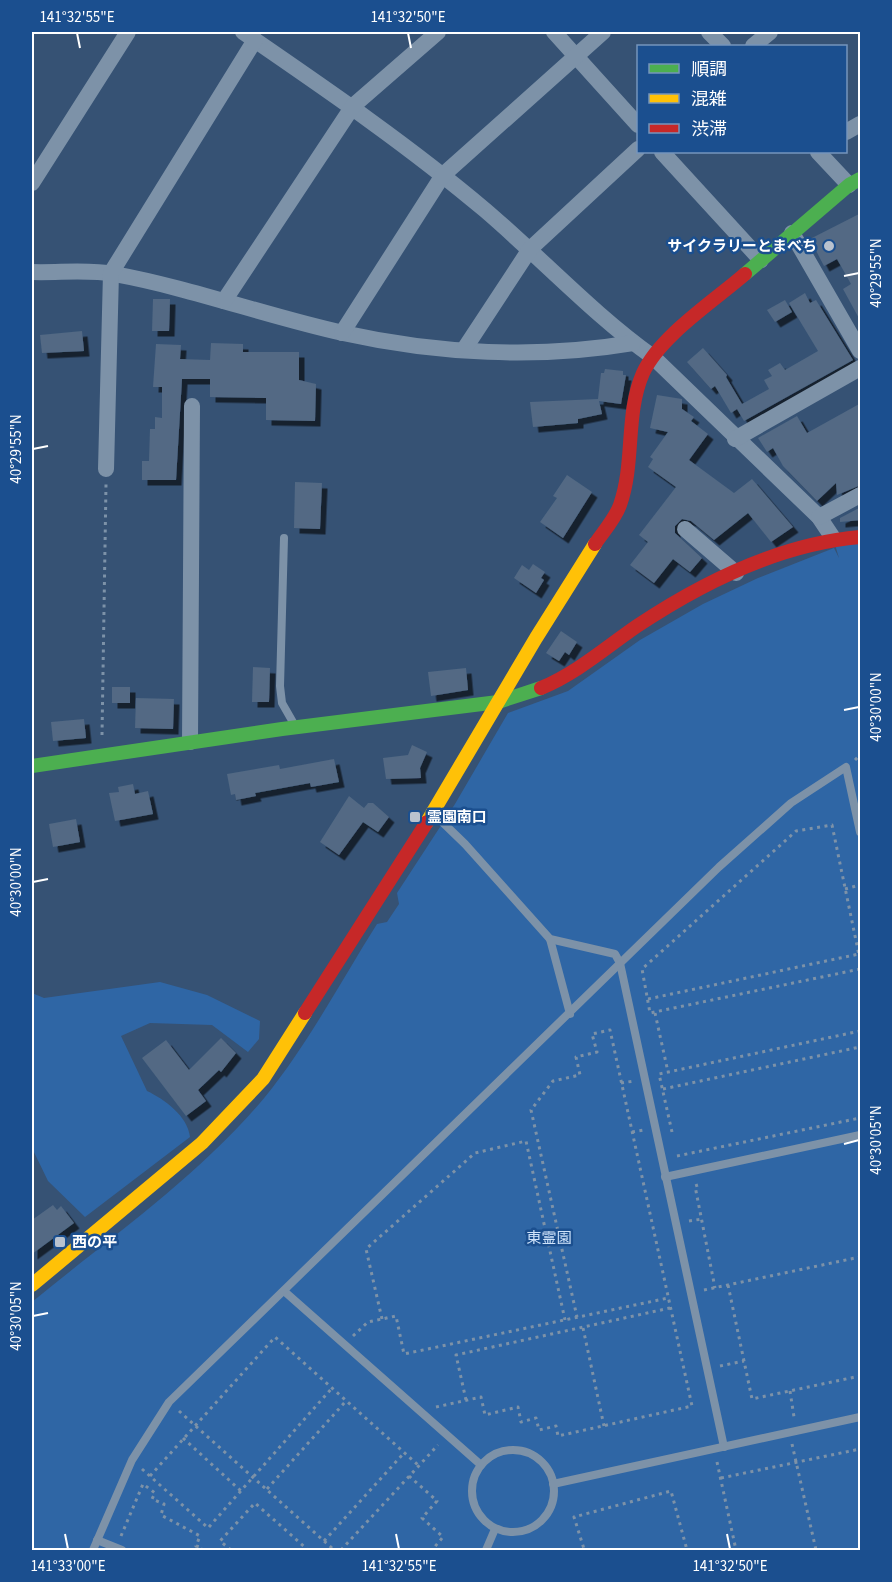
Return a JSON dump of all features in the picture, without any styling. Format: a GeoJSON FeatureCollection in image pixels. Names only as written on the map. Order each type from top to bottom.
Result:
{"type":"FeatureCollection","features":[{"type":"Feature","properties":{"kind":"street"},"geometry":{"type":"LineString","coordinates":[[32,183],[128,32]]}},
{"type":"Feature","properties":{"kind":"street"},"geometry":{"type":"LineString","coordinates":[[224,301],[353,106],[438,32]]}},
{"type":"Feature","properties":{"kind":"street"},"geometry":{"type":"LineString","coordinates":[[554,32],[637,123]]}},
{"type":"Feature","properties":{"kind":"street"},"geometry":{"type":"LineString","coordinates":[[342,333],[443,175],[603,32]]}},
{"type":"Feature","properties":{"kind":"street"},"geometry":{"type":"LineString","coordinates":[[709,32],[722,45]]}},
{"type":"Feature","properties":{"kind":"street"},"geometry":{"type":"LineString","coordinates":[[754,45],[770,32]]}},
{"type":"Feature","properties":{"kind":"street"},"geometry":{"type":"LineString","coordinates":[[106,469],[111,273],[251,35],[353,106],[443,175],[530,249],[633,343],[653,357],[819,518],[833,538]]}},
{"type":"Feature","properties":{"kind":"street"},"geometry":{"type":"LineString","coordinates":[[847,131],[861,124]]}},
{"type":"Feature","properties":{"kind":"street"},"geometry":{"type":"LineString","coordinates":[[465,348],[530,249],[637,151]]}},
{"type":"Feature","properties":{"kind":"street"},"geometry":{"type":"LineString","coordinates":[[663,153],[761,260]]}},
{"type":"Feature","properties":{"kind":"street"},"geometry":{"type":"LineString","coordinates":[[32,1286],[202,1143],[264,1079],[433,813],[498,702],[619,507],[625,486],[636,399],[643,373],[653,357],[663,344],[855,182],[819,153]]}},
{"type":"Feature","properties":{"kind":"street"},"geometry":{"type":"LineString","coordinates":[[792,233],[861,351]]}},
{"type":"Feature","properties":{"kind":"street"},"geometry":{"type":"LineString","coordinates":[[32,272],[111,273],[342,333],[400,344],[527,352],[587,351],[633,343]]}},
{"type":"Feature","properties":{"kind":"street"},"geometry":{"type":"LineString","coordinates":[[735,439],[861,368]]}},
{"type":"Feature","properties":{"kind":"street"},"geometry":{"type":"LineString","coordinates":[[190,742],[192,406]]}},
{"type":"Feature","properties":{"kind":"street"},"geometry":{"type":"LineString","coordinates":[[819,518],[861,495]]}},
{"type":"Feature","properties":{"kind":"street"},"geometry":{"type":"LineString","coordinates":[[685,529],[736,573]]}},
{"type":"Feature","properties":{"kind":"street"},"geometry":{"type":"LineString","coordinates":[[32,766],[296,727],[498,702],[528,693],[570,674],[645,621],[736,573],[796,547],[833,538],[861,537]]}},
{"type":"Feature","properties":{"kind":"lane"},"geometry":{"type":"LineString","coordinates":[[284,538],[280,686],[282,703],[296,727]]}},
{"type":"Feature","properties":{"kind":"lane"},"geometry":{"type":"LineString","coordinates":[[93,1551],[132,1460],[169,1402],[719,867],[791,803],[846,767],[861,832]]}},
{"type":"Feature","properties":{"kind":"lane"},"geometry":{"type":"LineString","coordinates":[[433,813],[465,844],[550,939],[570,1014]]}},
{"type":"Feature","properties":{"kind":"lane"},"geometry":{"type":"LineString","coordinates":[[550,939],[615,954],[620,963],[724,1447]]}},
{"type":"Feature","properties":{"kind":"lane"},"geometry":{"type":"LineString","coordinates":[[665,1177],[861,1135]]}},
{"type":"Feature","properties":{"kind":"lane"},"geometry":{"type":"LineString","coordinates":[[284,1291],[481,1465]]}},
{"type":"Feature","properties":{"kind":"lane"},"geometry":{"type":"LineString","coordinates":[[553,1484],[861,1417]]}},
{"type":"Feature","properties":{"kind":"lane"},"geometry":{"type":"LineString","coordinates":[[520,1451],[539,1460],[547,1468],[553,1484],[550,1509],[536,1525],[516,1532],[495,1529],[479,1515],[474,1506],[472,1484],[481,1465],[498,1453],[520,1451]]}},
{"type":"Feature","properties":{"kind":"lane"},"geometry":{"type":"LineString","coordinates":[[486,1551],[495,1529]]}},
{"type":"Feature","properties":{"kind":"lane"},"geometry":{"type":"LineString","coordinates":[[97,1540],[120,1549]]}},
{"type":"Feature","properties":{"kind":"path"},"geometry":{"type":"LineString","coordinates":[[103,755],[106,469]]}},
{"type":"Feature","properties":{"kind":"path"},"geometry":{"type":"LineString","coordinates":[[861,960],[831,825],[796,831],[642,969],[651,1013],[861,969]]}},
{"type":"Feature","properties":{"kind":"path"},"geometry":{"type":"LineString","coordinates":[[845,889],[861,885]]}},
{"type":"Feature","properties":{"kind":"path"},"geometry":{"type":"LineString","coordinates":[[648,999],[859,954]]}},
{"type":"Feature","properties":{"kind":"path"},"geometry":{"type":"LineString","coordinates":[[655,1012],[668,1072]]}},
{"type":"Feature","properties":{"kind":"path"},"geometry":{"type":"LineString","coordinates":[[419,1410],[481,1397],[485,1414],[518,1407],[521,1422],[536,1418],[539,1430],[556,1426],[558,1436],[692,1406],[610,1030],[592,1034],[597,1052],[576,1057],[580,1075],[554,1081],[531,1110],[576,1317]]}},
{"type":"Feature","properties":{"kind":"path"},"geometry":{"type":"LineString","coordinates":[[672,1135],[659,1074],[861,1031]]}},
{"type":"Feature","properties":{"kind":"path"},"geometry":{"type":"LineString","coordinates":[[663,1089],[861,1047]]}},
{"type":"Feature","properties":{"kind":"path"},"geometry":{"type":"LineString","coordinates":[[675,1146],[677,1158],[861,1118]]}},
{"type":"Feature","properties":{"kind":"path"},"geometry":{"type":"LineString","coordinates":[[382,1319],[366,1249],[475,1153],[526,1141],[565,1320]]}},
{"type":"Feature","properties":{"kind":"path"},"geometry":{"type":"LineString","coordinates":[[706,1184],[695,1186],[715,1288]]}},
{"type":"Feature","properties":{"kind":"path"},"geometry":{"type":"LineString","coordinates":[[690,1293],[861,1257]]}},
{"type":"Feature","properties":{"kind":"path"},"geometry":{"type":"LineString","coordinates":[[728,1285],[752,1399],[861,1376]]}},
{"type":"Feature","properties":{"kind":"path"},"geometry":{"type":"LineString","coordinates":[[344,1344],[368,1322],[396,1316],[404,1354],[668,1298]]}},
{"type":"Feature","properties":{"kind":"path"},"geometry":{"type":"LineString","coordinates":[[466,1400],[456,1355],[670,1308]]}},
{"type":"Feature","properties":{"kind":"path"},"geometry":{"type":"LineString","coordinates":[[582,1328],[604,1426]]}},
{"type":"Feature","properties":{"kind":"path"},"geometry":{"type":"LineString","coordinates":[[150,1476],[274,1337],[418,1465]]}},
{"type":"Feature","properties":{"kind":"path"},"geometry":{"type":"LineString","coordinates":[[707,1369],[744,1361]]}},
{"type":"Feature","properties":{"kind":"path"},"geometry":{"type":"LineString","coordinates":[[132,1460],[208,1528],[332,1388]]}},
{"type":"Feature","properties":{"kind":"path"},"geometry":{"type":"LineString","coordinates":[[789,1391],[796,1462],[816,1551]]}},
{"type":"Feature","properties":{"kind":"path"},"geometry":{"type":"LineString","coordinates":[[266,1489],[346,1401]]}},
{"type":"Feature","properties":{"kind":"path"},"geometry":{"type":"LineString","coordinates":[[169,1402],[334,1551]]}},
{"type":"Feature","properties":{"kind":"path"},"geometry":{"type":"LineString","coordinates":[[341,1551],[447,1435]]}},
{"type":"Feature","properties":{"kind":"path"},"geometry":{"type":"LineString","coordinates":[[183,1438],[241,1491]]}},
{"type":"Feature","properties":{"kind":"path"},"geometry":{"type":"LineString","coordinates":[[714,1449],[736,1551]]}},
{"type":"Feature","properties":{"kind":"path"},"geometry":{"type":"LineString","coordinates":[[721,1478],[861,1449]]}},
{"type":"Feature","properties":{"kind":"path"},"geometry":{"type":"LineString","coordinates":[[324,1541],[404,1453]]}},
{"type":"Feature","properties":{"kind":"path"},"geometry":{"type":"LineString","coordinates":[[409,1475],[437,1501],[422,1518],[443,1537],[432,1551]]}},
{"type":"Feature","properties":{"kind":"path"},"geometry":{"type":"LineString","coordinates":[[120,1549],[143,1484],[155,1493],[152,1499],[164,1504],[161,1515],[200,1536],[196,1546],[203,1548],[202,1551]]}},
{"type":"Feature","properties":{"kind":"path"},"geometry":{"type":"LineString","coordinates":[[578,1551],[584,1549],[574,1517],[671,1491],[687,1551]]}},
{"type":"Feature","properties":{"kind":"path"},"geometry":{"type":"LineString","coordinates":[[231,1551],[220,1541],[255,1503],[308,1551]]}},
{"type":"Feature","properties":{"kind":"green space","name":"東霊園"},"geometry":{"type":"Polygon","coordinates":[[[860,537],[860,1550],[32,1550],[32,1302],[183,1179],[239,1126],[265,1097],[310,1034],[377,924],[387,922],[399,904],[397,893],[455,804],[508,713],[568,691],[640,640],[703,604],[758,578],[834,548],[839,558],[833,538],[860,537]]]}},
{"type":"Feature","properties":{"kind":"green space"},"geometry":{"type":"Polygon","coordinates":[[[160,982],[207,995],[260,1021],[259,1039],[248,1052],[212,1025],[150,1023],[121,1036],[147,1091],[168,1104],[180,1115],[190,1137],[85,1217],[48,1181],[32,1148],[32,993],[44,998],[160,982]]]}},
{"type":"Feature","properties":{"kind":"building"},"geometry":{"type":"Polygon","coordinates":[[[861,213],[861,322],[843,289],[851,284],[837,259],[824,266],[810,239],[861,213]]]}},
{"type":"Feature","properties":{"kind":"building"},"geometry":{"type":"Polygon","coordinates":[[[805,293],[810,303],[816,300],[853,360],[744,421],[737,409],[731,413],[715,386],[711,389],[687,362],[703,348],[727,375],[726,377],[742,404],[769,389],[764,380],[772,376],[768,370],[780,363],[785,370],[818,351],[789,303],[805,293]]]}},
{"type":"Feature","properties":{"kind":"building"},"geometry":{"type":"Polygon","coordinates":[[[153,299],[170,299],[169,331],[152,331],[153,299]]]}},
{"type":"Feature","properties":{"kind":"building"},"geometry":{"type":"Polygon","coordinates":[[[785,300],[792,312],[775,322],[767,310],[785,300]]]}},
{"type":"Feature","properties":{"kind":"building"},"geometry":{"type":"Polygon","coordinates":[[[82,331],[84,351],[42,353],[40,335],[82,331]]]}},
{"type":"Feature","properties":{"kind":"building"},"geometry":{"type":"Polygon","coordinates":[[[211,343],[243,344],[243,352],[299,352],[299,380],[316,384],[315,421],[266,420],[266,398],[210,397],[210,379],[182,379],[176,480],[142,480],[142,461],[149,461],[150,429],[155,429],[155,417],[162,418],[162,387],[153,387],[156,344],[181,345],[180,359],[210,360],[211,343]]]}},
{"type":"Feature","properties":{"kind":"building"},"geometry":{"type":"Polygon","coordinates":[[[605,369],[623,371],[623,375],[626,375],[621,404],[599,401],[602,414],[578,419],[578,423],[533,427],[530,402],[598,399],[601,373],[604,373],[605,369]]]}},
{"type":"Feature","properties":{"kind":"building"},"geometry":{"type":"Polygon","coordinates":[[[657,395],[682,399],[682,409],[694,417],[691,421],[708,434],[689,460],[734,493],[752,479],[793,527],[771,542],[748,513],[714,540],[691,521],[682,519],[675,526],[675,533],[702,558],[690,572],[673,559],[654,583],[630,565],[648,542],[639,535],[676,487],[648,467],[653,459],[650,457],[668,432],[650,428],[657,395]]]}},
{"type":"Feature","properties":{"kind":"building"},"geometry":{"type":"Polygon","coordinates":[[[861,403],[861,485],[837,495],[836,483],[817,501],[783,466],[773,448],[767,452],[758,438],[797,416],[807,433],[861,403]]]}},
{"type":"Feature","properties":{"kind":"building"},"geometry":{"type":"Polygon","coordinates":[[[567,475],[592,492],[563,538],[540,522],[557,498],[553,496],[567,475]]]}},
{"type":"Feature","properties":{"kind":"building"},"geometry":{"type":"Polygon","coordinates":[[[295,482],[322,483],[320,529],[294,528],[295,482]]]}},
{"type":"Feature","properties":{"kind":"building"},"geometry":{"type":"Polygon","coordinates":[[[861,507],[861,520],[840,522],[840,518],[861,507]]]}},
{"type":"Feature","properties":{"kind":"building"},"geometry":{"type":"Polygon","coordinates":[[[533,564],[545,572],[541,578],[544,580],[536,593],[514,578],[522,565],[529,570],[533,564]]]}},
{"type":"Feature","properties":{"kind":"building"},"geometry":{"type":"Polygon","coordinates":[[[561,631],[577,642],[569,655],[565,652],[559,661],[546,653],[561,631]]]}},
{"type":"Feature","properties":{"kind":"building"},"geometry":{"type":"Polygon","coordinates":[[[253,667],[270,668],[269,702],[252,702],[253,667]]]}},
{"type":"Feature","properties":{"kind":"building"},"geometry":{"type":"Polygon","coordinates":[[[466,668],[468,690],[431,696],[428,672],[466,668]]]}},
{"type":"Feature","properties":{"kind":"building"},"geometry":{"type":"Polygon","coordinates":[[[112,687],[130,687],[130,703],[112,703],[112,687]]]}},
{"type":"Feature","properties":{"kind":"building"},"geometry":{"type":"Polygon","coordinates":[[[136,698],[174,699],[173,729],[135,728],[136,698]]]}},
{"type":"Feature","properties":{"kind":"building"},"geometry":{"type":"Polygon","coordinates":[[[84,719],[86,738],[53,741],[51,722],[84,719]]]}},
{"type":"Feature","properties":{"kind":"building"},"geometry":{"type":"Polygon","coordinates":[[[412,745],[427,752],[420,768],[421,778],[386,779],[383,758],[408,755],[412,745]]]}},
{"type":"Feature","properties":{"kind":"building"},"geometry":{"type":"Polygon","coordinates":[[[334,759],[339,782],[311,787],[310,783],[255,793],[256,796],[236,800],[235,794],[231,795],[227,774],[279,765],[280,769],[334,759]]]}},
{"type":"Feature","properties":{"kind":"building"},"geometry":{"type":"Polygon","coordinates":[[[133,784],[135,794],[148,791],[153,814],[115,821],[109,793],[119,792],[118,787],[133,784]]]}},
{"type":"Feature","properties":{"kind":"building"},"geometry":{"type":"Polygon","coordinates":[[[349,796],[364,808],[368,803],[373,803],[389,817],[378,832],[363,822],[339,855],[320,842],[349,796]]]}},
{"type":"Feature","properties":{"kind":"building"},"geometry":{"type":"Polygon","coordinates":[[[76,819],[80,842],[53,847],[49,824],[76,819]]]}},
{"type":"Feature","properties":{"kind":"building"},"geometry":{"type":"Polygon","coordinates":[[[221,1038],[236,1053],[221,1072],[219,1070],[198,1090],[206,1101],[186,1116],[142,1058],[166,1040],[189,1070],[221,1038]]]}},
{"type":"Feature","properties":{"kind":"building"},"geometry":{"type":"Polygon","coordinates":[[[53,1205],[57,1210],[61,1206],[74,1223],[32,1254],[32,1220],[53,1205]]]}},
{"type":"Feature","properties":{"kind":"traffic: fast"},"geometry":{"type":"LineString","coordinates":[[745,274],[849,185],[860,179]]}},
{"type":"Feature","properties":{"kind":"traffic: fast"},"geometry":{"type":"LineString","coordinates":[[32,766],[282,729],[498,702],[541,688]]}},
{"type":"Feature","properties":{"kind":"traffic: slow"},"geometry":{"type":"LineString","coordinates":[[427,822],[536,638],[595,544]]}},
{"type":"Feature","properties":{"kind":"traffic: slow"},"geometry":{"type":"LineString","coordinates":[[32,1285],[202,1143],[263,1079],[305,1013]]}},
{"type":"Feature","properties":{"kind":"traffic: jam"},"geometry":{"type":"LineString","coordinates":[[595,544],[615,515],[625,489],[634,405],[643,373],[651,359],[675,333],[745,274]]}},
{"type":"Feature","properties":{"kind":"traffic: jam"},"geometry":{"type":"LineString","coordinates":[[541,688],[579,668],[637,626],[715,580],[801,548],[860,537]]}},
{"type":"Feature","properties":{"kind":"traffic: jam"},"geometry":{"type":"LineString","coordinates":[[305,1013],[427,822]]}},
{"type":"Feature","properties":{"kind":"place","name":"サイクラリーとまべち"},"geometry":{"type":"Point","coordinates":[829,246]}},
{"type":"Feature","properties":{"kind":"place","name":"霊園南口"},"geometry":{"type":"Point","coordinates":[415,817]}},
{"type":"Feature","properties":{"kind":"place","name":"西の平"},"geometry":{"type":"Point","coordinates":[60,1242]}}]}
